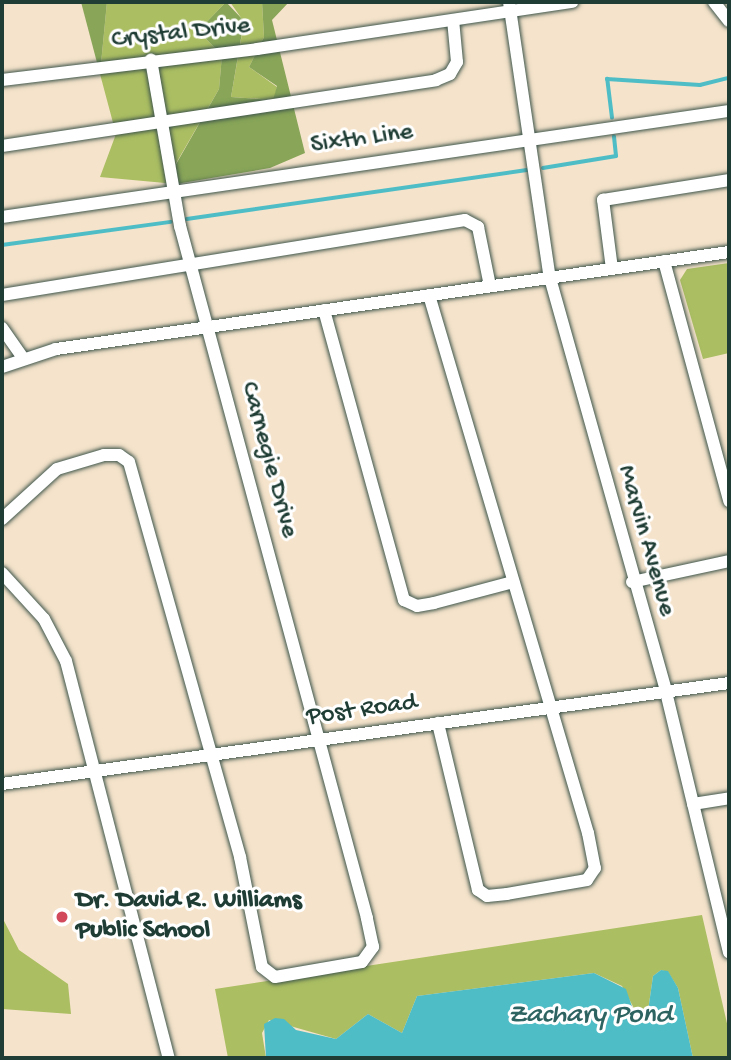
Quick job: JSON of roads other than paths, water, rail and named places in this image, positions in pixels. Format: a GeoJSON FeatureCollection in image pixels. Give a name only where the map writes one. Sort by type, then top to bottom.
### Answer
{"type":"FeatureCollection","features":[{"type":"Feature","properties":{"kind":"street","name":"Crystal Drive"},"geometry":{"type":"LineString","coordinates":[[2,80],[151,59],[257,49],[453,20],[509,6],[573,2]]}},
{"type":"Feature","properties":{"kind":"street"},"geometry":{"type":"LineString","coordinates":[[715,2],[729,21]]}},
{"type":"Feature","properties":{"kind":"street","name":"Marvin Avenue"},"geometry":{"type":"LineString","coordinates":[[509,6],[550,278],[632,582],[666,692],[729,953]]}},
{"type":"Feature","properties":{"kind":"street"},"geometry":{"type":"LineString","coordinates":[[2,146],[444,77],[457,62],[453,20]]}},
{"type":"Feature","properties":{"kind":"street","name":"Carnegie Drive"},"geometry":{"type":"LineString","coordinates":[[151,59],[172,191],[190,266],[321,740],[373,947],[362,962],[275,976],[262,967],[240,857],[211,756]]}},
{"type":"Feature","properties":{"kind":"street","name":"Sixth Line"},"geometry":{"type":"LineString","coordinates":[[2,217],[729,111]]}},
{"type":"Feature","properties":{"kind":"street"},"geometry":{"type":"LineString","coordinates":[[612,269],[603,200],[729,180]]}},
{"type":"Feature","properties":{"kind":"street"},"geometry":{"type":"LineString","coordinates":[[2,295],[464,220],[478,227],[490,286]]}},
{"type":"Feature","properties":{"kind":"street"},"geometry":{"type":"LineString","coordinates":[[2,367],[22,357],[208,327],[729,252]]}},
{"type":"Feature","properties":{"kind":"street"},"geometry":{"type":"LineString","coordinates":[[664,261],[729,501]]}},
{"type":"Feature","properties":{"kind":"street"},"geometry":{"type":"LineString","coordinates":[[429,295],[595,868],[587,880],[487,896],[478,890],[438,723]]}},
{"type":"Feature","properties":{"kind":"street"},"geometry":{"type":"LineString","coordinates":[[324,310],[404,600],[417,606],[513,582]]}},
{"type":"Feature","properties":{"kind":"street"},"geometry":{"type":"LineString","coordinates":[[2,328],[22,357]]}},
{"type":"Feature","properties":{"kind":"street"},"geometry":{"type":"LineString","coordinates":[[2,519],[57,469],[104,455],[118,455],[129,462],[211,756]]}},
{"type":"Feature","properties":{"kind":"street"},"geometry":{"type":"LineString","coordinates":[[632,582],[729,561]]}},
{"type":"Feature","properties":{"kind":"street"},"geometry":{"type":"LineString","coordinates":[[2,573],[36,607],[55,638],[97,772],[169,1058]]}},
{"type":"Feature","properties":{"kind":"street","name":"Post Road"},"geometry":{"type":"LineString","coordinates":[[2,784],[729,683]]}},
{"type":"Feature","properties":{"kind":"street"},"geometry":{"type":"LineString","coordinates":[[693,804],[729,798]]}},
{"type":"Feature","properties":{"kind":"water","name":"Zachary Pond"},"geometry":{"type":"Polygon","coordinates":[[[661,970],[668,971],[678,988],[693,1058],[266,1058],[264,1024],[275,1018],[284,1019],[296,1030],[336,1039],[368,1014],[402,1033],[417,996],[594,973],[626,989],[637,1021],[642,1023],[647,1018],[653,976],[661,970]]]}},
{"type":"Feature","properties":{"kind":"waterway"},"geometry":{"type":"LineString","coordinates":[[612,118],[607,79],[700,85],[729,78]]}},
{"type":"Feature","properties":{"kind":"waterway"},"geometry":{"type":"LineString","coordinates":[[543,168],[616,156],[614,137]]}},
{"type":"Feature","properties":{"kind":"waterway"},"geometry":{"type":"LineString","coordinates":[[187,219],[526,170]]}},
{"type":"Feature","properties":{"kind":"waterway"},"geometry":{"type":"LineString","coordinates":[[2,245],[170,222]]}},
{"type":"Feature","properties":{"kind":"place","name":"Dr. David R. Williams Public School"},"geometry":{"type":"Point","coordinates":[62,917]}}]}
